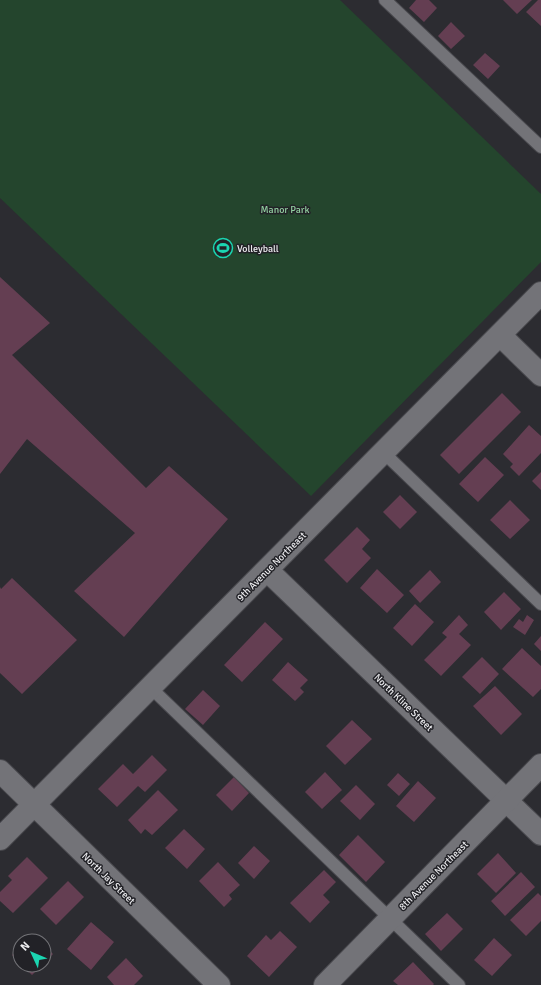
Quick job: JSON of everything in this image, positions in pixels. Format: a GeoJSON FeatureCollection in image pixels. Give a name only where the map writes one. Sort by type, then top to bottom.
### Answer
{"type":"FeatureCollection","features":[{"type":"Feature","properties":{"kind":"street","name":"9th Avenue Northeast"},"geometry":{"type":"LineString","coordinates":[[0,839],[541,293]]}},
{"type":"Feature","properties":{"kind":"street"},"geometry":{"type":"LineString","coordinates":[[500,334],[541,375]]}},
{"type":"Feature","properties":{"kind":"street","name":"North Kline Street"},"geometry":{"type":"LineString","coordinates":[[267,570],[541,834]]}},
{"type":"Feature","properties":{"kind":"street","name":"8th Avenue Northeast"},"geometry":{"type":"LineString","coordinates":[[325,985],[541,765]]}},
{"type":"Feature","properties":{"kind":"street","name":"North Jay Street"},"geometry":{"type":"LineString","coordinates":[[0,771],[219,985]]}},
{"type":"Feature","properties":{"kind":"lane"},"geometry":{"type":"LineString","coordinates":[[386,0],[541,147]]}},
{"type":"Feature","properties":{"kind":"lane"},"geometry":{"type":"LineString","coordinates":[[383,452],[541,604]]}},
{"type":"Feature","properties":{"kind":"lane"},"geometry":{"type":"LineString","coordinates":[[151,688],[458,985]]}},
{"type":"Feature","properties":{"kind":"green space","name":"Manor Park"},"geometry":{"type":"Polygon","coordinates":[[[0,0],[340,0],[541,194],[541,262],[311,496],[0,198],[0,0]]]}},
{"type":"Feature","properties":{"kind":"building"},"geometry":{"type":"Polygon","coordinates":[[[416,0],[429,0],[437,8],[424,22],[409,8],[416,0]]]}},
{"type":"Feature","properties":{"kind":"building"},"geometry":{"type":"Polygon","coordinates":[[[503,0],[532,0],[517,14],[503,0]]]}},
{"type":"Feature","properties":{"kind":"building"},"geometry":{"type":"Polygon","coordinates":[[[538,0],[541,0],[541,26],[526,12],[538,0]]]}},
{"type":"Feature","properties":{"kind":"building"},"geometry":{"type":"Polygon","coordinates":[[[451,22],[465,36],[451,49],[438,36],[451,22]]]}},
{"type":"Feature","properties":{"kind":"building"},"geometry":{"type":"Polygon","coordinates":[[[485,53],[500,66],[488,79],[473,65],[485,53]]]}},
{"type":"Feature","properties":{"kind":"building"},"geometry":{"type":"Polygon","coordinates":[[[0,277],[50,323],[12,355],[146,488],[169,466],[228,519],[124,637],[74,591],[135,533],[27,439],[0,474],[0,277]]]}},
{"type":"Feature","properties":{"kind":"building"},"geometry":{"type":"Polygon","coordinates":[[[502,393],[521,412],[459,474],[440,455],[502,393]]]}},
{"type":"Feature","properties":{"kind":"building"},"geometry":{"type":"Polygon","coordinates":[[[529,425],[541,436],[541,453],[519,476],[510,467],[513,464],[503,454],[529,425]]]}},
{"type":"Feature","properties":{"kind":"building"},"geometry":{"type":"Polygon","coordinates":[[[485,457],[504,475],[478,502],[459,484],[485,457]]]}},
{"type":"Feature","properties":{"kind":"building"},"geometry":{"type":"Polygon","coordinates":[[[541,472],[541,490],[532,481],[541,472]]]}},
{"type":"Feature","properties":{"kind":"building"},"geometry":{"type":"Polygon","coordinates":[[[400,495],[417,512],[400,529],[383,512],[400,495]]]}},
{"type":"Feature","properties":{"kind":"building"},"geometry":{"type":"Polygon","coordinates":[[[510,500],[530,520],[510,539],[490,520],[510,500]]]}},
{"type":"Feature","properties":{"kind":"building"},"geometry":{"type":"Polygon","coordinates":[[[357,527],[370,540],[362,549],[371,558],[347,583],[324,560],[357,527]]]}},
{"type":"Feature","properties":{"kind":"building"},"geometry":{"type":"Polygon","coordinates":[[[377,569],[404,595],[387,613],[360,588],[377,569]]]}},
{"type":"Feature","properties":{"kind":"building"},"geometry":{"type":"Polygon","coordinates":[[[430,570],[441,582],[420,603],[409,591],[430,570]]]}},
{"type":"Feature","properties":{"kind":"building"},"geometry":{"type":"Polygon","coordinates":[[[12,578],[77,640],[22,694],[0,673],[0,587],[1,589],[12,578]]]}},
{"type":"Feature","properties":{"kind":"building"},"geometry":{"type":"Polygon","coordinates":[[[504,592],[521,609],[501,630],[484,612],[504,592]]]}},
{"type":"Feature","properties":{"kind":"building"},"geometry":{"type":"Polygon","coordinates":[[[415,604],[434,622],[412,646],[393,628],[415,604]]]}},
{"type":"Feature","properties":{"kind":"building"},"geometry":{"type":"Polygon","coordinates":[[[459,615],[468,625],[459,634],[471,645],[441,676],[424,660],[447,637],[442,633],[459,615]]]}},
{"type":"Feature","properties":{"kind":"building"},"geometry":{"type":"Polygon","coordinates":[[[527,615],[534,620],[525,635],[513,627],[519,619],[523,622],[527,615]]]}},
{"type":"Feature","properties":{"kind":"building"},"geometry":{"type":"Polygon","coordinates":[[[265,622],[283,639],[242,682],[224,665],[265,622]]]}},
{"type":"Feature","properties":{"kind":"building"},"geometry":{"type":"Polygon","coordinates":[[[541,636],[541,651],[534,644],[541,636]]]}},
{"type":"Feature","properties":{"kind":"building"},"geometry":{"type":"Polygon","coordinates":[[[522,648],[541,666],[541,689],[533,697],[502,669],[522,648]]]}},
{"type":"Feature","properties":{"kind":"building"},"geometry":{"type":"Polygon","coordinates":[[[482,657],[499,674],[480,694],[462,677],[482,657]]]}},
{"type":"Feature","properties":{"kind":"building"},"geometry":{"type":"Polygon","coordinates":[[[288,662],[308,680],[300,688],[304,692],[295,701],[272,680],[288,662]]]}},
{"type":"Feature","properties":{"kind":"building"},"geometry":{"type":"Polygon","coordinates":[[[495,686],[522,714],[501,735],[473,706],[495,686]]]}},
{"type":"Feature","properties":{"kind":"building"},"geometry":{"type":"Polygon","coordinates":[[[203,690],[220,706],[203,725],[185,709],[203,690]]]}},
{"type":"Feature","properties":{"kind":"building"},"geometry":{"type":"Polygon","coordinates":[[[352,720],[372,739],[345,765],[326,746],[352,720]]]}},
{"type":"Feature","properties":{"kind":"building"},"geometry":{"type":"Polygon","coordinates":[[[152,755],[167,770],[145,792],[138,786],[117,807],[98,789],[123,764],[133,774],[152,755]]]}},
{"type":"Feature","properties":{"kind":"building"},"geometry":{"type":"Polygon","coordinates":[[[325,772],[342,790],[322,809],[305,792],[325,772]]]}},
{"type":"Feature","properties":{"kind":"building"},"geometry":{"type":"Polygon","coordinates":[[[398,773],[410,784],[399,796],[387,785],[398,773]]]}},
{"type":"Feature","properties":{"kind":"building"},"geometry":{"type":"Polygon","coordinates":[[[234,777],[249,793],[232,811],[216,795],[234,777]]]}},
{"type":"Feature","properties":{"kind":"building"},"geometry":{"type":"Polygon","coordinates":[[[418,781],[436,798],[414,822],[396,806],[418,781]]]}},
{"type":"Feature","properties":{"kind":"building"},"geometry":{"type":"Polygon","coordinates":[[[356,785],[375,804],[360,820],[340,801],[356,785]]]}},
{"type":"Feature","properties":{"kind":"building"},"geometry":{"type":"Polygon","coordinates":[[[158,790],[178,810],[152,835],[145,829],[141,834],[128,820],[158,790]]]}},
{"type":"Feature","properties":{"kind":"building"},"geometry":{"type":"Polygon","coordinates":[[[184,829],[205,849],[187,869],[165,848],[184,829]]]}},
{"type":"Feature","properties":{"kind":"building"},"geometry":{"type":"Polygon","coordinates":[[[358,835],[385,862],[366,882],[339,855],[358,835]]]}},
{"type":"Feature","properties":{"kind":"building"},"geometry":{"type":"Polygon","coordinates":[[[254,846],[270,861],[254,879],[238,863],[254,846]]]}},
{"type":"Feature","properties":{"kind":"building"},"geometry":{"type":"Polygon","coordinates":[[[498,853],[516,873],[496,893],[477,874],[498,853]]]}},
{"type":"Feature","properties":{"kind":"building"},"geometry":{"type":"Polygon","coordinates":[[[27,857],[48,878],[13,913],[0,901],[0,892],[12,880],[8,876],[27,857]]]}},
{"type":"Feature","properties":{"kind":"building"},"geometry":{"type":"Polygon","coordinates":[[[218,862],[240,885],[229,895],[232,899],[224,907],[199,881],[218,862]]]}},
{"type":"Feature","properties":{"kind":"building"},"geometry":{"type":"Polygon","coordinates":[[[324,870],[336,882],[323,895],[330,902],[310,923],[290,903],[324,870]]]}},
{"type":"Feature","properties":{"kind":"building"},"geometry":{"type":"Polygon","coordinates":[[[521,872],[535,887],[505,916],[491,901],[521,872]]]}},
{"type":"Feature","properties":{"kind":"building"},"geometry":{"type":"Polygon","coordinates":[[[68,881],[84,897],[56,925],[40,909],[68,881]]]}},
{"type":"Feature","properties":{"kind":"building"},"geometry":{"type":"Polygon","coordinates":[[[538,893],[541,896],[541,921],[526,936],[510,920],[538,893]]]}},
{"type":"Feature","properties":{"kind":"building"},"geometry":{"type":"Polygon","coordinates":[[[447,913],[463,929],[441,951],[425,934],[447,913]]]}},
{"type":"Feature","properties":{"kind":"building"},"geometry":{"type":"Polygon","coordinates":[[[91,922],[114,942],[91,970],[67,949],[91,922]]]}},
{"type":"Feature","properties":{"kind":"building"},"geometry":{"type":"Polygon","coordinates":[[[280,931],[297,947],[269,977],[247,956],[266,935],[271,940],[280,931]]]}},
{"type":"Feature","properties":{"kind":"building"},"geometry":{"type":"Polygon","coordinates":[[[494,938],[512,955],[492,976],[474,960],[494,938]]]}},
{"type":"Feature","properties":{"kind":"building"},"geometry":{"type":"Polygon","coordinates":[[[126,958],[143,976],[134,985],[114,985],[107,977],[126,958]]]}},
{"type":"Feature","properties":{"kind":"building"},"geometry":{"type":"Polygon","coordinates":[[[413,962],[434,984],[433,985],[398,985],[393,981],[413,962]]]}},
{"type":"Feature","properties":{"kind":"place","name":"Volleyball"},"geometry":{"type":"Point","coordinates":[223,248]}}]}
